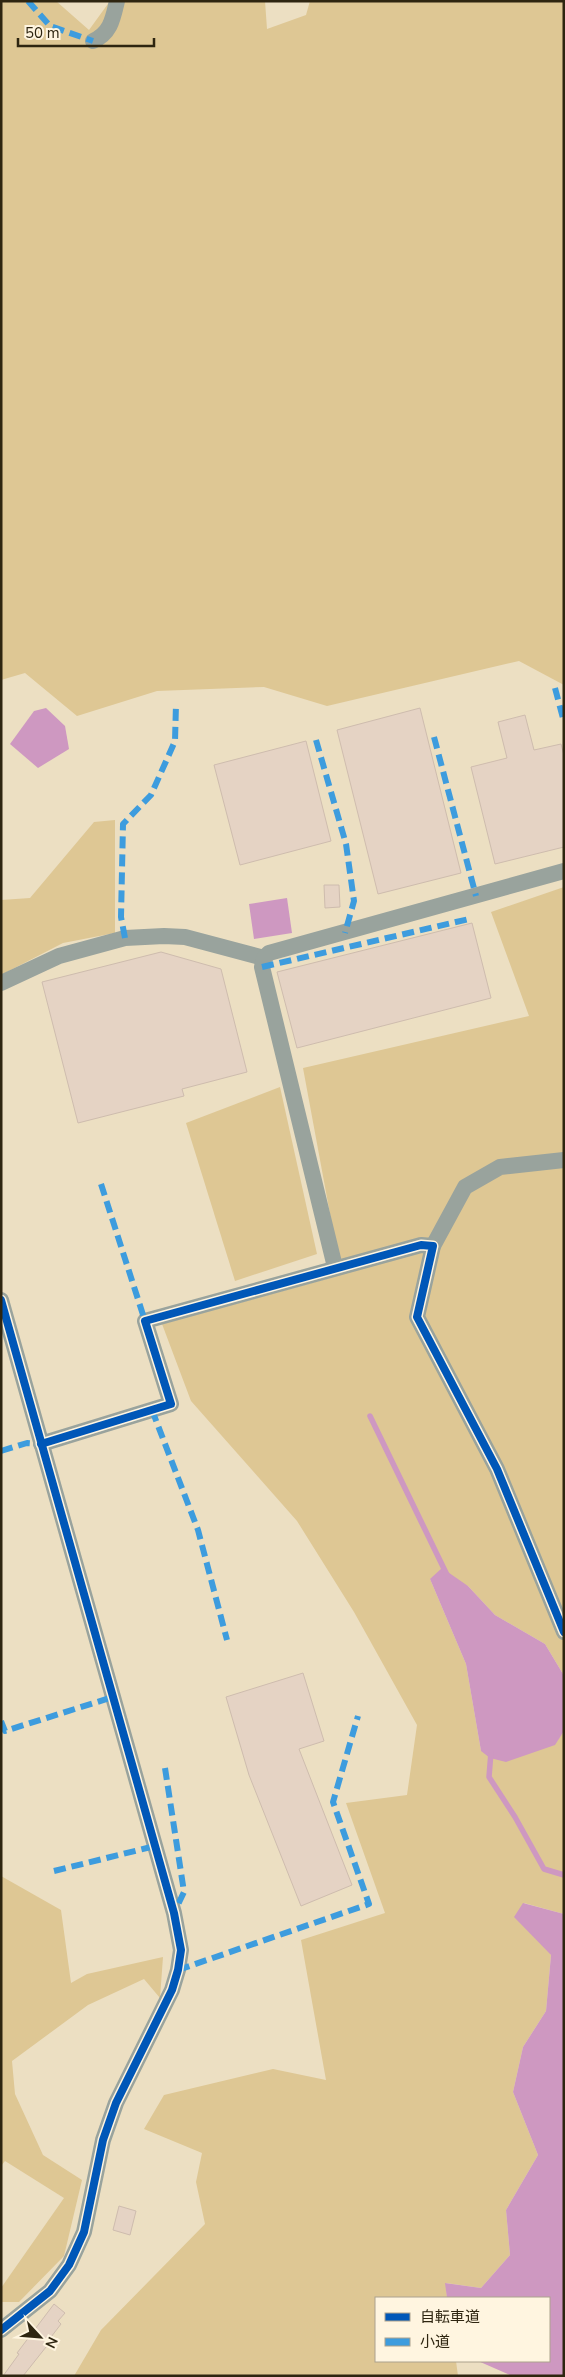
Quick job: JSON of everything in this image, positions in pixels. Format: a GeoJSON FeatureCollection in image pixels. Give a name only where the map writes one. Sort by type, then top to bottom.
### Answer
{"type":"FeatureCollection","features":[{"type":"Feature","properties":{"kind":"street"},"geometry":{"type":"LineString","coordinates":[[94,41],[102,37],[111,26],[117,1]]}},
{"type":"Feature","properties":{"kind":"street"},"geometry":{"type":"LineString","coordinates":[[335,1267],[262,967],[264,958],[269,953],[564,871]]}},
{"type":"Feature","properties":{"kind":"street"},"geometry":{"type":"LineString","coordinates":[[1,984],[60,956],[125,938],[164,936],[185,938],[264,958]]}},
{"type":"Feature","properties":{"kind":"street"},"geometry":{"type":"LineString","coordinates":[[564,1160],[500,1166],[465,1187],[433,1246],[417,1317],[497,1469],[564,1632]]}},
{"type":"Feature","properties":{"kind":"street"},"geometry":{"type":"LineString","coordinates":[[41,1444],[171,1404],[145,1321],[335,1267],[421,1245],[433,1246]]}},
{"type":"Feature","properties":{"kind":"street"},"geometry":{"type":"LineString","coordinates":[[1,1300],[174,1913],[181,1950],[172,1990],[116,2103],[103,2140],[84,2232],[69,2265],[50,2291],[1,2330]]}},
{"type":"Feature","properties":{"kind":"shaded area"},"geometry":{"type":"Polygon","coordinates":[[[1,1],[56,1],[89,30],[110,1],[265,1],[267,29],[306,15],[310,1],[564,1],[564,685],[519,661],[327,706],[264,687],[157,691],[77,716],[25,673],[1,680],[1,1]]]}},
{"type":"Feature","properties":{"kind":"shaded area"},"geometry":{"type":"Polygon","coordinates":[[[46,708],[65,726],[69,749],[38,768],[10,744],[34,711],[46,708]]]}},
{"type":"Feature","properties":{"kind":"shaded area"},"geometry":{"type":"Polygon","coordinates":[[[115,820],[115,933],[63,943],[1,975],[1,900],[30,898],[94,822],[115,820]]]}},
{"type":"Feature","properties":{"kind":"shaded area"},"geometry":{"type":"Polygon","coordinates":[[[564,887],[564,1699],[563,1674],[545,1644],[495,1615],[468,1586],[430,1579],[466,1664],[481,1751],[554,1745],[564,1731],[564,1914],[524,1903],[551,1955],[546,2011],[523,2047],[513,2092],[538,2155],[506,2210],[510,2255],[481,2288],[446,2283],[447,2297],[375,2297],[375,2362],[456,2362],[458,2376],[74,2376],[101,2330],[205,2224],[196,2182],[202,2153],[144,2129],[164,2095],[273,2069],[326,2080],[301,1940],[385,1913],[346,1803],[407,1795],[417,1725],[354,1612],[297,1521],[191,1401],[162,1324],[330,1278],[338,1257],[303,1068],[529,1016],[491,912],[564,887]]]}},
{"type":"Feature","properties":{"kind":"shaded area"},"geometry":{"type":"Polygon","coordinates":[[[287,898],[292,933],[254,939],[249,904],[287,898]]]}},
{"type":"Feature","properties":{"kind":"shaded area"},"geometry":{"type":"Polygon","coordinates":[[[280,1087],[317,1254],[235,1281],[186,1123],[280,1087]]]}},
{"type":"Feature","properties":{"kind":"shaded area"},"geometry":{"type":"Polygon","coordinates":[[[442,1568],[468,1586],[495,1615],[545,1644],[563,1674],[564,1731],[555,1745],[506,1762],[490,1758],[481,1751],[466,1664],[430,1579],[442,1568]]]}},
{"type":"Feature","properties":{"kind":"shaded area"},"geometry":{"type":"Polygon","coordinates":[[[1,1876],[61,1910],[71,1983],[87,1974],[163,1957],[160,1998],[144,1979],[88,2005],[12,2061],[15,2094],[43,2155],[82,2180],[64,2256],[19,2302],[1,2302],[1,2288],[64,2198],[5,2161],[1,2166],[1,1876]]]}},
{"type":"Feature","properties":{"kind":"shaded area"},"geometry":{"type":"Polygon","coordinates":[[[523,1903],[564,1914],[564,2376],[512,2376],[480,2362],[550,2362],[550,2297],[447,2297],[445,2283],[481,2288],[510,2255],[506,2210],[538,2155],[513,2092],[523,2047],[546,2011],[551,1955],[514,1917],[523,1903]]]}},
{"type":"Feature","properties":{"kind":"building"},"geometry":{"type":"Polygon","coordinates":[[[420,708],[461,873],[378,894],[337,730],[420,708]]]}},
{"type":"Feature","properties":{"kind":"building"},"geometry":{"type":"Polygon","coordinates":[[[525,715],[534,750],[561,744],[564,755],[564,847],[495,864],[471,767],[507,758],[498,722],[525,715]]]}},
{"type":"Feature","properties":{"kind":"building"},"geometry":{"type":"Polygon","coordinates":[[[306,741],[331,841],[240,865],[214,765],[306,741]]]}},
{"type":"Feature","properties":{"kind":"building"},"geometry":{"type":"Polygon","coordinates":[[[324,885],[339,885],[340,907],[325,908],[324,885]]]}},
{"type":"Feature","properties":{"kind":"building"},"geometry":{"type":"Polygon","coordinates":[[[472,923],[491,998],[297,1048],[277,972],[472,923]]]}},
{"type":"Feature","properties":{"kind":"building"},"geometry":{"type":"Polygon","coordinates":[[[161,952],[221,969],[247,1072],[182,1089],[184,1096],[78,1123],[42,982],[161,952]]]}},
{"type":"Feature","properties":{"kind":"building"},"geometry":{"type":"Polygon","coordinates":[[[303,1673],[324,1741],[299,1749],[352,1885],[301,1906],[249,1775],[226,1697],[303,1673]]]}},
{"type":"Feature","properties":{"kind":"building"},"geometry":{"type":"Polygon","coordinates":[[[119,2206],[136,2211],[130,2235],[113,2230],[119,2206]]]}},
{"type":"Feature","properties":{"kind":"building"},"geometry":{"type":"Polygon","coordinates":[[[54,2304],[65,2313],[58,2321],[61,2324],[48,2341],[50,2342],[23,2376],[3,2376],[19,2354],[17,2353],[54,2304]]]}},
{"type":"Feature","properties":{"kind":"waterway"},"geometry":{"type":"LineString","coordinates":[[370,1416],[448,1577]]}},
{"type":"Feature","properties":{"kind":"waterway"},"geometry":{"type":"LineString","coordinates":[[491,1752],[489,1777],[515,1817],[544,1869],[564,1875]]}},
{"type":"Feature","properties":{"kind":"marked path"},"geometry":{"type":"LineString","coordinates":[[28,1],[50,26],[93,41]]}},
{"type":"Feature","properties":{"kind":"marked path"},"geometry":{"type":"LineString","coordinates":[[555,688],[564,722]]}},
{"type":"Feature","properties":{"kind":"marked path"},"geometry":{"type":"LineString","coordinates":[[125,938],[121,917],[123,824],[151,795],[175,741],[176,704]]}},
{"type":"Feature","properties":{"kind":"marked path"},"geometry":{"type":"LineString","coordinates":[[434,737],[476,896]]}},
{"type":"Feature","properties":{"kind":"marked path"},"geometry":{"type":"LineString","coordinates":[[316,740],[346,844],[354,901],[345,933]]}},
{"type":"Feature","properties":{"kind":"marked path"},"geometry":{"type":"LineString","coordinates":[[262,967],[469,919]]}},
{"type":"Feature","properties":{"kind":"marked path"},"geometry":{"type":"LineString","coordinates":[[101,1184],[145,1321]]}},
{"type":"Feature","properties":{"kind":"marked path"},"geometry":{"type":"LineString","coordinates":[[152,1410],[198,1530],[227,1640]]}},
{"type":"Feature","properties":{"kind":"marked path"},"geometry":{"type":"LineString","coordinates":[[1,1451],[27,1443],[41,1444]]}},
{"type":"Feature","properties":{"kind":"marked path"},"geometry":{"type":"LineString","coordinates":[[1,1721],[5,1731],[113,1697]]}},
{"type":"Feature","properties":{"kind":"marked path"},"geometry":{"type":"LineString","coordinates":[[178,1970],[369,1904],[333,1802],[358,1716]]}},
{"type":"Feature","properties":{"kind":"marked path"},"geometry":{"type":"LineString","coordinates":[[165,1768],[184,1892],[174,1913]]}},
{"type":"Feature","properties":{"kind":"marked path"},"geometry":{"type":"LineString","coordinates":[[54,1871],[155,1846]]}},
{"type":"Feature","properties":{"kind":"cycle path"},"geometry":{"type":"LineString","coordinates":[[41,1444],[171,1404],[145,1321],[421,1245],[433,1246],[417,1317],[497,1469],[564,1632]]}},
{"type":"Feature","properties":{"kind":"cycle path"},"geometry":{"type":"LineString","coordinates":[[1,1300],[174,1913],[181,1950],[172,1990],[116,2103],[103,2140],[84,2232],[69,2265],[50,2291],[1,2330]]}}]}
